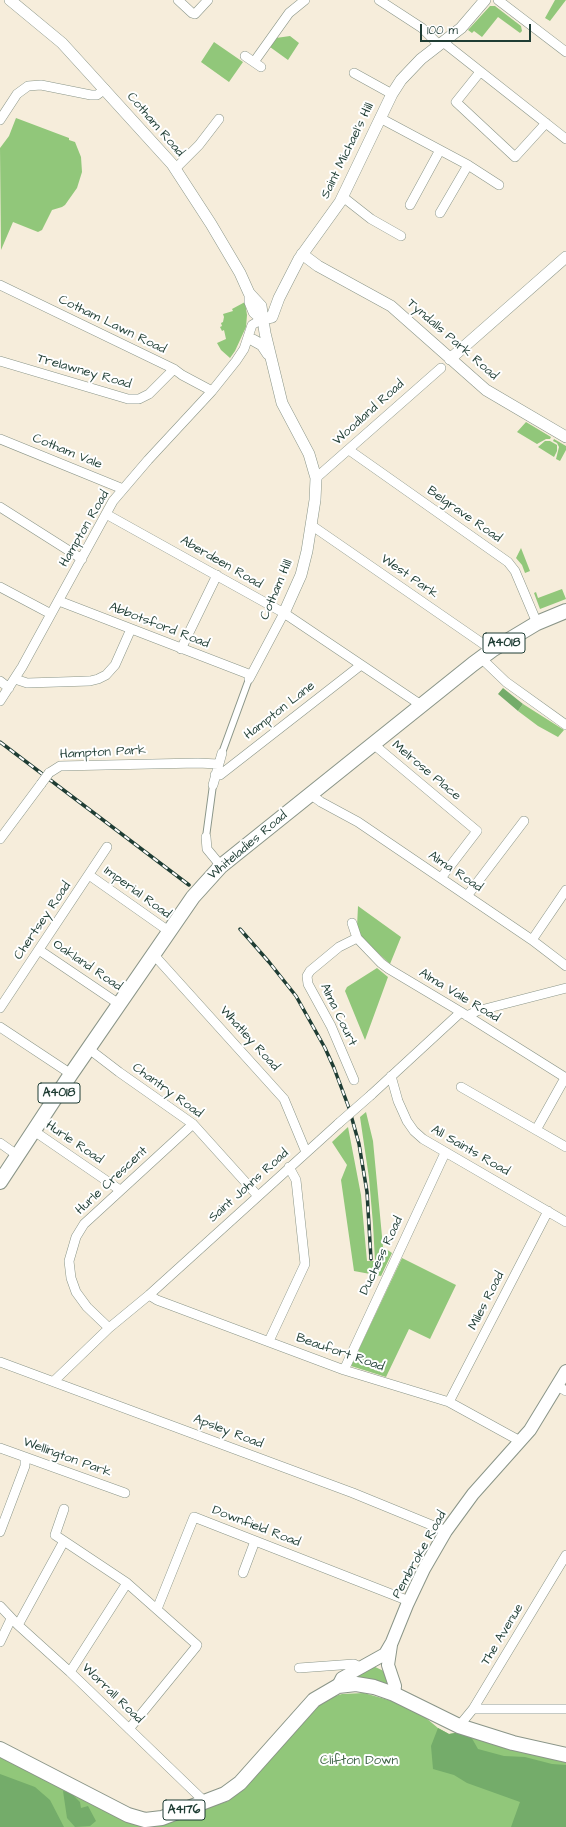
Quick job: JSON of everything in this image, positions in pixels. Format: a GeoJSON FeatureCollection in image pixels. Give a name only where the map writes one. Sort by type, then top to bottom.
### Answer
{"type":"FeatureCollection","features":[{"type":"Feature","properties":{"kind":"main road","name":"Whiteladies Road"},"geometry":{"type":"LineString","coordinates":[[0,1182],[71,1074],[193,897],[221,866],[372,743],[481,658],[537,623],[566,611]]}},
{"type":"Feature","properties":{"kind":"main road","name":"Pembroke Road"},"geometry":{"type":"LineString","coordinates":[[338,1686],[342,1678],[385,1654],[392,1642],[409,1601],[446,1531],[473,1494],[530,1430],[562,1389],[566,1371]]}},
{"type":"Feature","properties":{"kind":"main road"},"geometry":{"type":"LineString","coordinates":[[392,1642],[388,1666],[395,1686],[394,1694]]}},
{"type":"Feature","properties":{"kind":"main road","name":"A4176"},"geometry":{"type":"LineString","coordinates":[[0,1749],[134,1817],[145,1820],[158,1819],[225,1794],[240,1783],[314,1700],[338,1686],[356,1684],[368,1686],[394,1694],[459,1726],[513,1743],[566,1755]]}},
{"type":"Feature","properties":{"kind":"street","name":"Cotham Road"},"geometry":{"type":"LineString","coordinates":[[10,0],[62,43],[105,89],[175,169],[212,224],[250,293],[261,306],[262,319]]}},
{"type":"Feature","properties":{"kind":"street"},"geometry":{"type":"LineString","coordinates":[[178,0],[195,14],[208,0]]}},
{"type":"Feature","properties":{"kind":"street"},"geometry":{"type":"LineString","coordinates":[[245,56],[258,64],[289,13],[305,0]]}},
{"type":"Feature","properties":{"kind":"street"},"geometry":{"type":"LineString","coordinates":[[379,0],[422,28],[566,139]]}},
{"type":"Feature","properties":{"kind":"street","name":"Saint Michael's Hill"},"geometry":{"type":"LineString","coordinates":[[262,319],[272,316],[279,298],[300,256],[331,216],[343,197],[380,118],[401,80],[410,69],[465,24],[485,0]]}},
{"type":"Feature","properties":{"kind":"street"},"geometry":{"type":"LineString","coordinates":[[498,0],[566,52]]}},
{"type":"Feature","properties":{"kind":"street"},"geometry":{"type":"LineString","coordinates":[[480,72],[456,102],[515,157],[546,123]]}},
{"type":"Feature","properties":{"kind":"street"},"geometry":{"type":"LineString","coordinates":[[354,73],[392,94]]}},
{"type":"Feature","properties":{"kind":"street"},"geometry":{"type":"LineString","coordinates":[[0,120],[5,110],[17,94],[28,86],[41,85],[91,95],[97,95],[105,89]]}},
{"type":"Feature","properties":{"kind":"street"},"geometry":{"type":"LineString","coordinates":[[380,118],[468,165],[499,185]]}},
{"type":"Feature","properties":{"kind":"street"},"geometry":{"type":"LineString","coordinates":[[175,169],[218,123]]}},
{"type":"Feature","properties":{"kind":"street"},"geometry":{"type":"LineString","coordinates":[[410,205],[440,150]]}},
{"type":"Feature","properties":{"kind":"street"},"geometry":{"type":"LineString","coordinates":[[440,213],[468,165]]}},
{"type":"Feature","properties":{"kind":"street"},"geometry":{"type":"LineString","coordinates":[[343,197],[371,219],[401,236]]}},
{"type":"Feature","properties":{"kind":"street","name":"Tyndalls Park Road"},"geometry":{"type":"LineString","coordinates":[[300,256],[312,265],[318,266],[393,307],[486,390],[566,437]]}},
{"type":"Feature","properties":{"kind":"street"},"geometry":{"type":"LineString","coordinates":[[450,359],[564,263]]}},
{"type":"Feature","properties":{"kind":"street","name":"Cotham Lawn Road"},"geometry":{"type":"LineString","coordinates":[[0,284],[174,369],[212,391]]}},
{"type":"Feature","properties":{"kind":"street","name":"Hampton Road"},"geometry":{"type":"LineString","coordinates":[[0,700],[15,679],[106,514],[123,489],[212,391],[244,349],[259,333],[262,319]]}},
{"type":"Feature","properties":{"kind":"street","name":"Hampton Road"},"geometry":{"type":"LineString","coordinates":[[244,349],[252,325],[262,319]]}},
{"type":"Feature","properties":{"kind":"street","name":"Cotham Hill"},"geometry":{"type":"LineString","coordinates":[[221,866],[207,849],[206,837],[215,775],[250,677],[284,613],[301,575],[307,551],[316,478],[308,454],[282,404],[262,319]]}},
{"type":"Feature","properties":{"kind":"street"},"geometry":{"type":"LineString","coordinates":[[253,340],[262,344],[271,362]]}},
{"type":"Feature","properties":{"kind":"street","name":"Trelawney Road"},"geometry":{"type":"LineString","coordinates":[[0,361],[128,399],[139,399],[149,394],[174,369]]}},
{"type":"Feature","properties":{"kind":"street","name":"Woodland Road"},"geometry":{"type":"LineString","coordinates":[[316,478],[441,368]]}},
{"type":"Feature","properties":{"kind":"street","name":"Cotham Vale"},"geometry":{"type":"LineString","coordinates":[[0,439],[123,489]]}},
{"type":"Feature","properties":{"kind":"street","name":"Belgrave Road"},"geometry":{"type":"LineString","coordinates":[[349,450],[508,562],[515,571],[537,623]]}},
{"type":"Feature","properties":{"kind":"street"},"geometry":{"type":"LineString","coordinates":[[0,507],[82,559]]}},
{"type":"Feature","properties":{"kind":"street","name":"Aberdeen Road"},"geometry":{"type":"LineString","coordinates":[[106,514],[284,613],[421,705]]}},
{"type":"Feature","properties":{"kind":"street","name":"West Park"},"geometry":{"type":"LineString","coordinates":[[311,525],[492,650]]}},
{"type":"Feature","properties":{"kind":"street"},"geometry":{"type":"LineString","coordinates":[[181,649],[217,575]]}},
{"type":"Feature","properties":{"kind":"street"},"geometry":{"type":"LineString","coordinates":[[0,587],[51,614]]}},
{"type":"Feature","properties":{"kind":"street","name":"Abbotsford Road"},"geometry":{"type":"LineString","coordinates":[[59,601],[250,677]]}},
{"type":"Feature","properties":{"kind":"street"},"geometry":{"type":"LineString","coordinates":[[15,679],[26,683],[90,681],[98,679],[106,675],[115,665],[131,629]]}},
{"type":"Feature","properties":{"kind":"street"},"geometry":{"type":"LineString","coordinates":[[481,658],[506,682],[566,726]]}},
{"type":"Feature","properties":{"kind":"street","name":"Hampton Lane"},"geometry":{"type":"LineString","coordinates":[[215,775],[220,775],[361,665]]}},
{"type":"Feature","properties":{"kind":"street"},"geometry":{"type":"LineString","coordinates":[[0,681],[9,688]]}},
{"type":"Feature","properties":{"kind":"street","name":"Melrose Place"},"geometry":{"type":"LineString","coordinates":[[372,743],[477,831],[441,878]]}},
{"type":"Feature","properties":{"kind":"street","name":"Hampton Park"},"geometry":{"type":"LineString","coordinates":[[0,839],[49,773],[60,766],[198,763],[218,764]]}},
{"type":"Feature","properties":{"kind":"street","name":"Alma Road"},"geometry":{"type":"LineString","coordinates":[[313,791],[327,804],[358,822],[441,878],[532,940],[566,966]]}},
{"type":"Feature","properties":{"kind":"street"},"geometry":{"type":"LineString","coordinates":[[466,896],[524,822]]}},
{"type":"Feature","properties":{"kind":"street","name":"Chertsey Road"},"geometry":{"type":"LineString","coordinates":[[0,1008],[107,847]]}},
{"type":"Feature","properties":{"kind":"street","name":"Imperial Road"},"geometry":{"type":"LineString","coordinates":[[89,874],[170,932]]}},
{"type":"Feature","properties":{"kind":"street"},"geometry":{"type":"LineString","coordinates":[[532,940],[566,890]]}},
{"type":"Feature","properties":{"kind":"street","name":"Alma Vale Road"},"geometry":{"type":"LineString","coordinates":[[352,923],[357,938],[381,963],[389,969],[464,1014],[565,1078]]}},
{"type":"Feature","properties":{"kind":"street","name":"Alma Court"},"geometry":{"type":"LineString","coordinates":[[354,1080],[331,1026],[308,984],[307,976],[310,971],[339,947],[357,938]]}},
{"type":"Feature","properties":{"kind":"street","name":"Oakland Road"},"geometry":{"type":"LineString","coordinates":[[39,950],[119,1004]]}},
{"type":"Feature","properties":{"kind":"street","name":"Whatley Road"},"geometry":{"type":"LineString","coordinates":[[154,955],[284,1099],[306,1152]]}},
{"type":"Feature","properties":{"kind":"street","name":"Saint Johns Road"},"geometry":{"type":"LineString","coordinates":[[54,1381],[109,1328],[149,1295],[257,1195],[371,1095],[390,1076],[464,1014],[566,988]]}},
{"type":"Feature","properties":{"kind":"street"},"geometry":{"type":"LineString","coordinates":[[0,1027],[71,1074]]}},
{"type":"Feature","properties":{"kind":"street","name":"Chantry Road"},"geometry":{"type":"LineString","coordinates":[[89,1049],[193,1124],[257,1195]]}},
{"type":"Feature","properties":{"kind":"street","name":"All Saints Road"},"geometry":{"type":"LineString","coordinates":[[390,1076],[398,1101],[407,1121],[414,1131],[445,1153],[566,1222]]}},
{"type":"Feature","properties":{"kind":"street"},"geometry":{"type":"LineString","coordinates":[[536,1130],[565,1078]]}},
{"type":"Feature","properties":{"kind":"street"},"geometry":{"type":"LineString","coordinates":[[461,1088],[566,1148]]}},
{"type":"Feature","properties":{"kind":"street","name":"Hurle Crescent"},"geometry":{"type":"LineString","coordinates":[[109,1328],[86,1307],[76,1292],[71,1278],[69,1261],[76,1237],[84,1224],[193,1124]]}},
{"type":"Feature","properties":{"kind":"street","name":"Hurle Road"},"geometry":{"type":"LineString","coordinates":[[34,1131],[120,1190]]}},
{"type":"Feature","properties":{"kind":"street"},"geometry":{"type":"LineString","coordinates":[[0,1143],[17,1156]]}},
{"type":"Feature","properties":{"kind":"street","name":"Duchess Road"},"geometry":{"type":"LineString","coordinates":[[344,1370],[445,1153]]}},
{"type":"Feature","properties":{"kind":"street"},"geometry":{"type":"LineString","coordinates":[[269,1341],[305,1264],[296,1180],[290,1167]]}},
{"type":"Feature","properties":{"kind":"street","name":"Miles Road"},"geometry":{"type":"LineString","coordinates":[[449,1402],[548,1211]]}},
{"type":"Feature","properties":{"kind":"street","name":"Beaufort Road"},"geometry":{"type":"LineString","coordinates":[[149,1295],[157,1300],[344,1370],[449,1402],[520,1441]]}},
{"type":"Feature","properties":{"kind":"street","name":"Apsley Road"},"geometry":{"type":"LineString","coordinates":[[0,1362],[353,1493],[446,1531]]}},
{"type":"Feature","properties":{"kind":"street","name":"Wellington Park"},"geometry":{"type":"LineString","coordinates":[[0,1448],[125,1493]]}},
{"type":"Feature","properties":{"kind":"street"},"geometry":{"type":"LineString","coordinates":[[0,1532],[3,1512],[25,1466],[25,1457]]}},
{"type":"Feature","properties":{"kind":"street"},"geometry":{"type":"LineString","coordinates":[[64,1509],[55,1535],[127,1584],[157,1608],[197,1644],[129,1729]]}},
{"type":"Feature","properties":{"kind":"street","name":"Downfield Road"},"geometry":{"type":"LineString","coordinates":[[157,1608],[194,1517],[409,1601]]}},
{"type":"Feature","properties":{"kind":"street"},"geometry":{"type":"LineString","coordinates":[[0,1642],[15,1622],[64,1541]]}},
{"type":"Feature","properties":{"kind":"street"},"geometry":{"type":"LineString","coordinates":[[243,1573],[255,1541]]}},
{"type":"Feature","properties":{"kind":"street","name":"The Avenue"},"geometry":{"type":"LineString","coordinates":[[459,1726],[473,1709],[566,1555]]}},
{"type":"Feature","properties":{"kind":"street"},"geometry":{"type":"LineString","coordinates":[[70,1672],[127,1584]]}},
{"type":"Feature","properties":{"kind":"street","name":"Worrall Road"},"geometry":{"type":"LineString","coordinates":[[0,1606],[205,1802]]}},
{"type":"Feature","properties":{"kind":"street"},"geometry":{"type":"LineString","coordinates":[[299,1668],[354,1664],[360,1667]]}},
{"type":"Feature","properties":{"kind":"street"},"geometry":{"type":"LineString","coordinates":[[473,1709],[566,1708]]}},
{"type":"Feature","properties":{"kind":"green space"},"geometry":{"type":"Polygon","coordinates":[[[555,0],[566,0],[550,21],[545,18],[555,0]]]}},
{"type":"Feature","properties":{"kind":"green space"},"geometry":{"type":"Polygon","coordinates":[[[490,6],[495,6],[521,26],[522,31],[520,33],[498,17],[482,37],[474,31],[472,33],[468,30],[490,6]]]}},
{"type":"Feature","properties":{"kind":"green space"},"geometry":{"type":"Polygon","coordinates":[[[290,36],[299,43],[288,60],[270,47],[276,38],[290,36]]]}},
{"type":"Feature","properties":{"kind":"green space"},"geometry":{"type":"Polygon","coordinates":[[[214,42],[243,62],[229,82],[201,62],[214,42]]]}},
{"type":"Feature","properties":{"kind":"green space"},"geometry":{"type":"Polygon","coordinates":[[[16,118],[69,138],[69,140],[75,142],[81,157],[82,172],[77,188],[65,205],[52,210],[42,230],[38,232],[13,222],[1,250],[0,148],[9,136],[16,118]]]}},
{"type":"Feature","properties":{"kind":"green space"},"geometry":{"type":"Polygon","coordinates":[[[245,302],[247,315],[246,327],[235,351],[230,358],[221,350],[217,343],[226,339],[224,330],[222,331],[220,327],[222,326],[221,323],[223,322],[223,314],[233,311],[232,309],[245,302]]]}},
{"type":"Feature","properties":{"kind":"green space"},"geometry":{"type":"Polygon","coordinates":[[[526,422],[551,437],[550,439],[546,439],[537,444],[517,432],[526,422]]]}},
{"type":"Feature","properties":{"kind":"green space"},"geometry":{"type":"Polygon","coordinates":[[[554,439],[566,446],[566,450],[560,461],[556,459],[559,447],[557,443],[553,441],[554,439]]]}},
{"type":"Feature","properties":{"kind":"green space"},"geometry":{"type":"Polygon","coordinates":[[[545,441],[550,441],[557,445],[557,451],[554,457],[538,447],[545,441]]]}},
{"type":"Feature","properties":{"kind":"green space"},"geometry":{"type":"Polygon","coordinates":[[[521,548],[530,571],[525,573],[522,565],[516,558],[521,548]]]}},
{"type":"Feature","properties":{"kind":"green space"},"geometry":{"type":"Polygon","coordinates":[[[562,589],[566,599],[540,609],[534,593],[536,592],[538,598],[562,589]]]}},
{"type":"Feature","properties":{"kind":"green space"},"geometry":{"type":"Polygon","coordinates":[[[503,688],[523,704],[518,711],[498,694],[503,688]]]}},
{"type":"Feature","properties":{"kind":"green space"},"geometry":{"type":"Polygon","coordinates":[[[523,704],[564,730],[558,737],[538,726],[518,711],[523,704]]]}},
{"type":"Feature","properties":{"kind":"green space"},"geometry":{"type":"Polygon","coordinates":[[[358,906],[401,937],[390,964],[363,939],[357,927],[358,906]]]}},
{"type":"Feature","properties":{"kind":"green space"},"geometry":{"type":"Polygon","coordinates":[[[377,968],[388,977],[365,1040],[345,991],[347,987],[377,968]]]}},
{"type":"Feature","properties":{"kind":"green space"},"geometry":{"type":"Polygon","coordinates":[[[366,1112],[373,1141],[383,1247],[392,1253],[381,1276],[354,1271],[341,1180],[347,1165],[332,1142],[348,1127],[361,1195],[367,1261],[375,1261],[369,1178],[360,1117],[366,1112]]]}},
{"type":"Feature","properties":{"kind":"green space"},"geometry":{"type":"Polygon","coordinates":[[[402,1258],[456,1285],[430,1339],[409,1329],[386,1377],[351,1366],[402,1258]]]}},
{"type":"Feature","properties":{"kind":"green space"},"geometry":{"type":"Polygon","coordinates":[[[373,1666],[386,1672],[390,1686],[353,1676],[373,1666]]]}},
{"type":"Feature","properties":{"kind":"green space","name":"Clifton Down"},"geometry":{"type":"Polygon","coordinates":[[[364,1693],[399,1703],[420,1713],[438,1728],[449,1734],[461,1732],[566,1760],[566,1827],[0,1827],[0,1754],[66,1787],[169,1821],[228,1801],[242,1790],[315,1706],[332,1697],[342,1694],[364,1693]]]}},
{"type":"Feature","properties":{"kind":"green space"},"geometry":{"type":"Polygon","coordinates":[[[438,1728],[449,1734],[461,1732],[470,1735],[478,1749],[504,1756],[525,1757],[552,1764],[566,1765],[566,1827],[511,1827],[520,1802],[467,1783],[454,1775],[433,1769],[431,1746],[438,1728]]]}},
{"type":"Feature","properties":{"kind":"green space"},"geometry":{"type":"Polygon","coordinates":[[[0,1774],[35,1787],[50,1800],[64,1827],[0,1827],[0,1774]]]}},
{"type":"Feature","properties":{"kind":"green space"},"geometry":{"type":"Polygon","coordinates":[[[63,1791],[70,1792],[80,1802],[81,1808],[88,1806],[96,1821],[90,1826],[75,1827],[67,1818],[63,1791]]]}},
{"type":"Feature","properties":{"kind":"railway"},"geometry":{"type":"LineString","coordinates":[[0,742],[189,885]]}},
{"type":"Feature","properties":{"kind":"railway"},"geometry":{"type":"LineString","coordinates":[[240,929],[296,996],[325,1048],[334,1068],[349,1108],[359,1144],[367,1192],[371,1259]]}}]}
